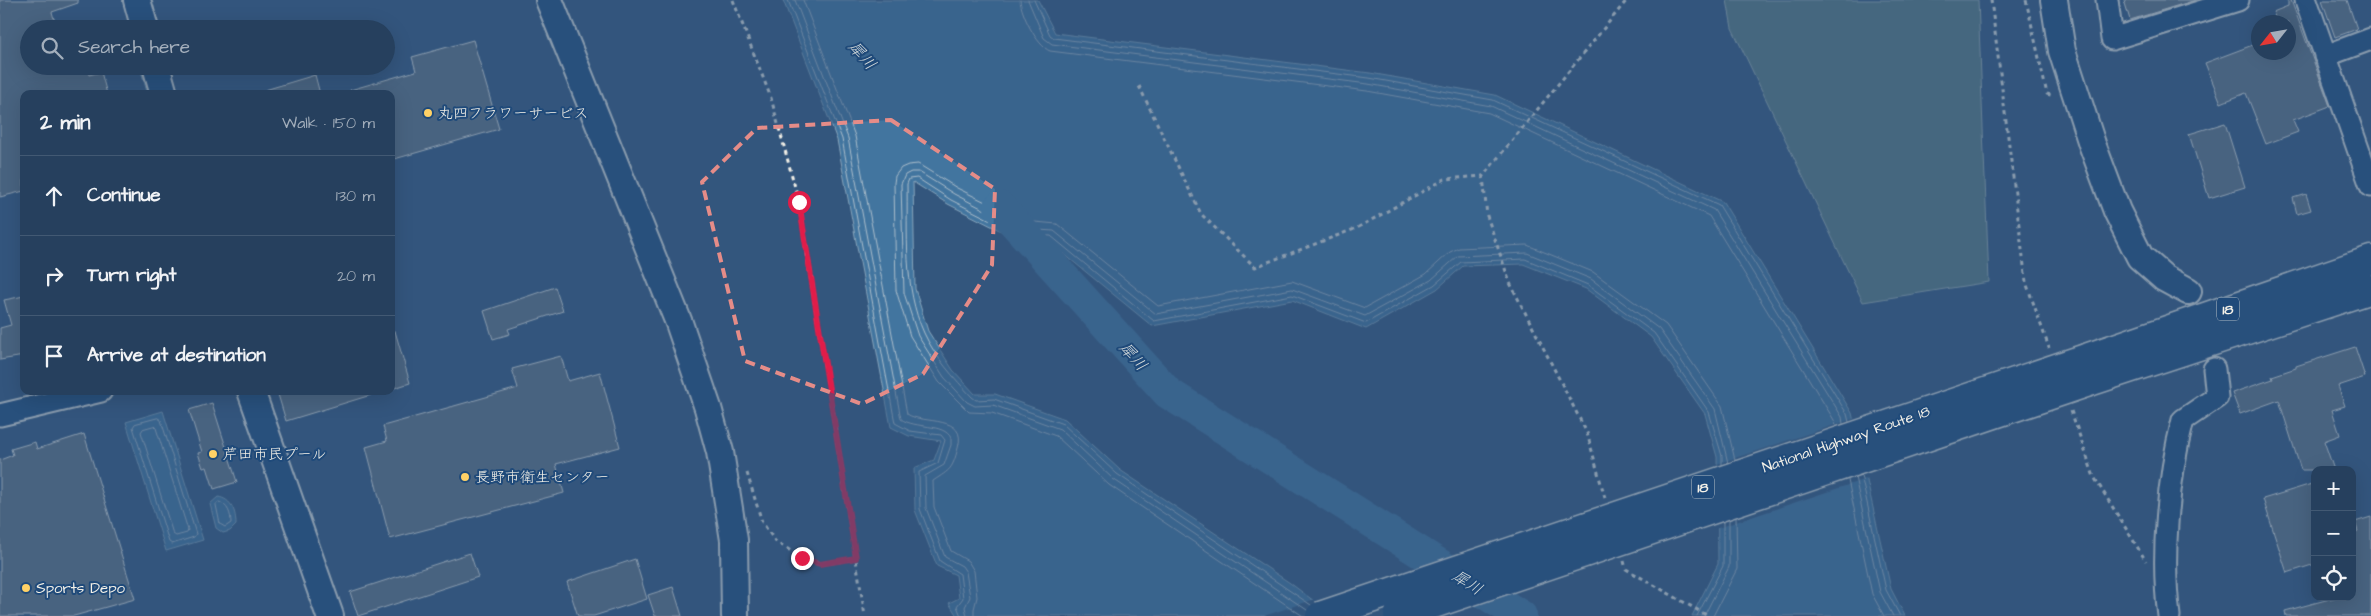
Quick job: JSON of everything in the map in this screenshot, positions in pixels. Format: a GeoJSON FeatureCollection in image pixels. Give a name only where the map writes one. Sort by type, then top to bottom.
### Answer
{"type":"FeatureCollection","features":[{"type":"Feature","properties":{"kind":"highway","name":"National Highway Route 18"},"geometry":{"type":"LineString","coordinates":[[1398,616],[2087,370],[2371,260]]}},
{"type":"Feature","properties":{"kind":"highway","name":"National Highway Route 18"},"geometry":{"type":"LineString","coordinates":[[1320,616],[2087,370],[2371,289]]}},
{"type":"Feature","properties":{"kind":"street"},"geometry":{"type":"LineString","coordinates":[[137,0],[143,20]]}},
{"type":"Feature","properties":{"kind":"street"},"geometry":{"type":"LineString","coordinates":[[549,0],[679,323],[708,408],[720,452],[734,540],[735,616]]}},
{"type":"Feature","properties":{"kind":"street"},"geometry":{"type":"LineString","coordinates":[[2054,0],[2062,52],[2092,144],[2117,211],[2140,257],[2164,278],[2188,291]]}},
{"type":"Feature","properties":{"kind":"street"},"geometry":{"type":"LineString","coordinates":[[2107,0],[2112,39],[2238,0]]}},
{"type":"Feature","properties":{"kind":"street"},"geometry":{"type":"LineString","coordinates":[[2306,0],[2371,186]]}},
{"type":"Feature","properties":{"kind":"street"},"geometry":{"type":"LineString","coordinates":[[2325,56],[2371,39]]}},
{"type":"Feature","properties":{"kind":"street"},"geometry":{"type":"LineString","coordinates":[[159,75],[163,90]]}},
{"type":"Feature","properties":{"kind":"street"},"geometry":{"type":"LineString","coordinates":[[2169,616],[2166,593],[2169,508],[2177,442],[2183,420],[2217,397],[2214,369]]}},
{"type":"Feature","properties":{"kind":"street"},"geometry":{"type":"LineString","coordinates":[[0,414],[83,395]]}},
{"type":"Feature","properties":{"kind":"street"},"geometry":{"type":"LineString","coordinates":[[252,395],[330,616]]}},
{"type":"Feature","properties":{"kind":"path"},"geometry":{"type":"LineString","coordinates":[[733,0],[772,98],[799,202],[865,616]]}},
{"type":"Feature","properties":{"kind":"path"},"geometry":{"type":"LineString","coordinates":[[1608,505],[1587,433],[1510,283],[1486,216],[1483,176],[1627,0]]}},
{"type":"Feature","properties":{"kind":"path"},"geometry":{"type":"LineString","coordinates":[[1991,0],[2026,282],[2052,356]]}},
{"type":"Feature","properties":{"kind":"path"},"geometry":{"type":"LineString","coordinates":[[1139,86],[1201,214],[1256,267],[1357,228],[1445,178],[1483,176]]}},
{"type":"Feature","properties":{"kind":"path"},"geometry":{"type":"LineString","coordinates":[[2068,403],[2094,478],[2166,593]]}},
{"type":"Feature","properties":{"kind":"path"},"geometry":{"type":"LineString","coordinates":[[746,469],[762,522],[775,541],[802,558],[820,564],[856,558]]}},
{"type":"Feature","properties":{"kind":"path"},"geometry":{"type":"LineString","coordinates":[[1623,560],[1626,569],[1708,616]]}},
{"type":"Feature","properties":{"kind":"highlighted area"},"geometry":{"type":"Polygon","coordinates":[[[891,120],[995,189],[992,265],[923,374],[862,404],[745,361],[702,182],[757,128],[891,120]]]}},
{"type":"Feature","properties":{"kind":"green space"},"geometry":{"type":"Polygon","coordinates":[[[1727,0],[1978,0],[1989,282],[1863,302],[1732,28],[1727,0]]]}},
{"type":"Feature","properties":{"kind":"water"},"geometry":{"type":"Polygon","coordinates":[[[783,0],[1038,0],[1055,33],[1370,73],[1495,95],[1723,202],[1852,413],[1891,589],[1905,616],[1692,616],[1718,564],[1717,457],[1705,414],[1651,337],[1586,289],[1523,264],[1463,266],[1437,289],[1366,329],[1292,300],[1152,326],[1048,241],[1019,240],[948,204],[913,182],[915,289],[928,331],[953,370],[975,394],[995,394],[1065,419],[1120,470],[1290,583],[1334,616],[957,616],[949,603],[959,598],[956,575],[937,566],[915,510],[914,468],[934,460],[941,441],[909,436],[891,427],[837,140],[783,0]]]}},
{"type":"Feature","properties":{"kind":"water"},"geometry":{"type":"Polygon","coordinates":[[[163,411],[203,540],[166,551],[126,422],[163,411]]]}},
{"type":"Feature","properties":{"kind":"water"},"geometry":{"type":"Polygon","coordinates":[[[218,497],[230,503],[235,515],[236,525],[230,531],[223,533],[216,528],[210,504],[218,497]]]}},
{"type":"Feature","properties":{"kind":"pier"},"geometry":{"type":"Polygon","coordinates":[[[1856,418],[1869,478],[1715,529],[1714,465],[1856,418]]]}},
{"type":"Feature","properties":{"kind":"pier"},"geometry":{"type":"Polygon","coordinates":[[[1315,599],[1337,616],[1264,616],[1315,599]]]}},
{"type":"Feature","properties":{"kind":"building"},"geometry":{"type":"Polygon","coordinates":[[[0,0],[78,0],[78,3],[52,12],[54,20],[20,20],[20,75],[102,75],[106,90],[20,90],[20,192],[0,197],[0,0]]]}},
{"type":"Feature","properties":{"kind":"building"},"geometry":{"type":"Polygon","coordinates":[[[2124,0],[2196,0],[2130,20],[2124,0]]]}},
{"type":"Feature","properties":{"kind":"building"},"geometry":{"type":"Polygon","coordinates":[[[2288,0],[2291,0],[2330,106],[2293,120],[2298,132],[2266,144],[2246,93],[2221,103],[2205,63],[2251,46],[2251,60],[2296,60],[2296,15],[2274,15],[2273,12],[2288,6],[2288,0]]]}},
{"type":"Feature","properties":{"kind":"building"},"geometry":{"type":"Polygon","coordinates":[[[2322,0],[2347,0],[2357,29],[2335,37],[2322,0]]]}},
{"type":"Feature","properties":{"kind":"building"},"geometry":{"type":"Polygon","coordinates":[[[473,40],[499,129],[395,159],[395,90],[350,90],[416,71],[412,57],[473,40]]]}},
{"type":"Feature","properties":{"kind":"building"},"geometry":{"type":"Polygon","coordinates":[[[315,75],[319,90],[265,90],[315,75]]]}},
{"type":"Feature","properties":{"kind":"building"},"geometry":{"type":"Polygon","coordinates":[[[2225,123],[2245,187],[2209,198],[2189,134],[2225,123]]]}},
{"type":"Feature","properties":{"kind":"building"},"geometry":{"type":"Polygon","coordinates":[[[2306,194],[2311,210],[2297,214],[2293,198],[2306,194]]]}},
{"type":"Feature","properties":{"kind":"building"},"geometry":{"type":"Polygon","coordinates":[[[555,287],[563,311],[508,329],[510,334],[493,339],[484,311],[555,287]]]}},
{"type":"Feature","properties":{"kind":"building"},"geometry":{"type":"Polygon","coordinates":[[[20,297],[20,357],[0,360],[0,328],[11,325],[4,300],[20,297]]]}},
{"type":"Feature","properties":{"kind":"building"},"geometry":{"type":"Polygon","coordinates":[[[395,331],[410,383],[395,388],[395,331]]]}},
{"type":"Feature","properties":{"kind":"building"},"geometry":{"type":"Polygon","coordinates":[[[2355,347],[2365,377],[2338,386],[2345,406],[2332,410],[2340,435],[2324,441],[2333,466],[2311,466],[2311,470],[2301,470],[2279,400],[2240,414],[2232,393],[2273,379],[2272,376],[2296,368],[2296,366],[2355,347]]]}},
{"type":"Feature","properties":{"kind":"building"},"geometry":{"type":"Polygon","coordinates":[[[561,356],[568,381],[600,372],[620,447],[556,464],[564,493],[390,539],[366,447],[387,441],[383,426],[518,388],[512,369],[561,356]]]}},
{"type":"Feature","properties":{"kind":"building"},"geometry":{"type":"Polygon","coordinates":[[[278,395],[371,395],[286,421],[278,395]]]}},
{"type":"Feature","properties":{"kind":"building"},"geometry":{"type":"Polygon","coordinates":[[[212,403],[237,482],[214,489],[207,467],[203,468],[198,453],[202,452],[189,410],[212,403]]]}},
{"type":"Feature","properties":{"kind":"building"},"geometry":{"type":"Polygon","coordinates":[[[84,434],[135,599],[74,616],[0,616],[0,460],[13,455],[11,449],[35,442],[37,449],[84,434]]]}},
{"type":"Feature","properties":{"kind":"building"},"geometry":{"type":"Polygon","coordinates":[[[2311,484],[2311,565],[2287,573],[2263,499],[2311,484]]]}},
{"type":"Feature","properties":{"kind":"building"},"geometry":{"type":"Polygon","coordinates":[[[2371,517],[2371,616],[2286,616],[2285,611],[2322,601],[2356,601],[2356,532],[2358,531],[2356,522],[2371,517]]]}},
{"type":"Feature","properties":{"kind":"building"},"geometry":{"type":"Polygon","coordinates":[[[470,553],[478,577],[358,616],[350,592],[470,553]]]}},
{"type":"Feature","properties":{"kind":"building"},"geometry":{"type":"Polygon","coordinates":[[[635,559],[647,599],[594,616],[578,616],[567,582],[635,559]]]}},
{"type":"Feature","properties":{"kind":"building"},"geometry":{"type":"Polygon","coordinates":[[[673,587],[682,616],[655,616],[648,595],[673,587]]]}},
{"type":"Feature","properties":{"kind":"waterway"},"geometry":{"type":"LineString","coordinates":[[145,75],[149,90]]}},
{"type":"Feature","properties":{"kind":"waterway","name":"犀川"},"geometry":{"type":"LineString","coordinates":[[1000,207],[1168,393],[1521,616]]}},
{"type":"Feature","properties":{"kind":"place","name":"丸四フラワーサービス"},"geometry":{"type":"Point","coordinates":[428,113]}},
{"type":"Feature","properties":{"kind":"place","name":"芹田市民プール"},"geometry":{"type":"Point","coordinates":[213,454]}},
{"type":"Feature","properties":{"kind":"place","name":"長野市衛生センター"},"geometry":{"type":"Point","coordinates":[465,477]}},
{"type":"Feature","properties":{"kind":"place","name":"Sports Depo"},"geometry":{"type":"Point","coordinates":[26,588]}},
{"type":"Feature","properties":{"kind":"route"},"geometry":{"type":"LineString","coordinates":[[799,202],[856,558],[820,564],[802,558]]}}]}
